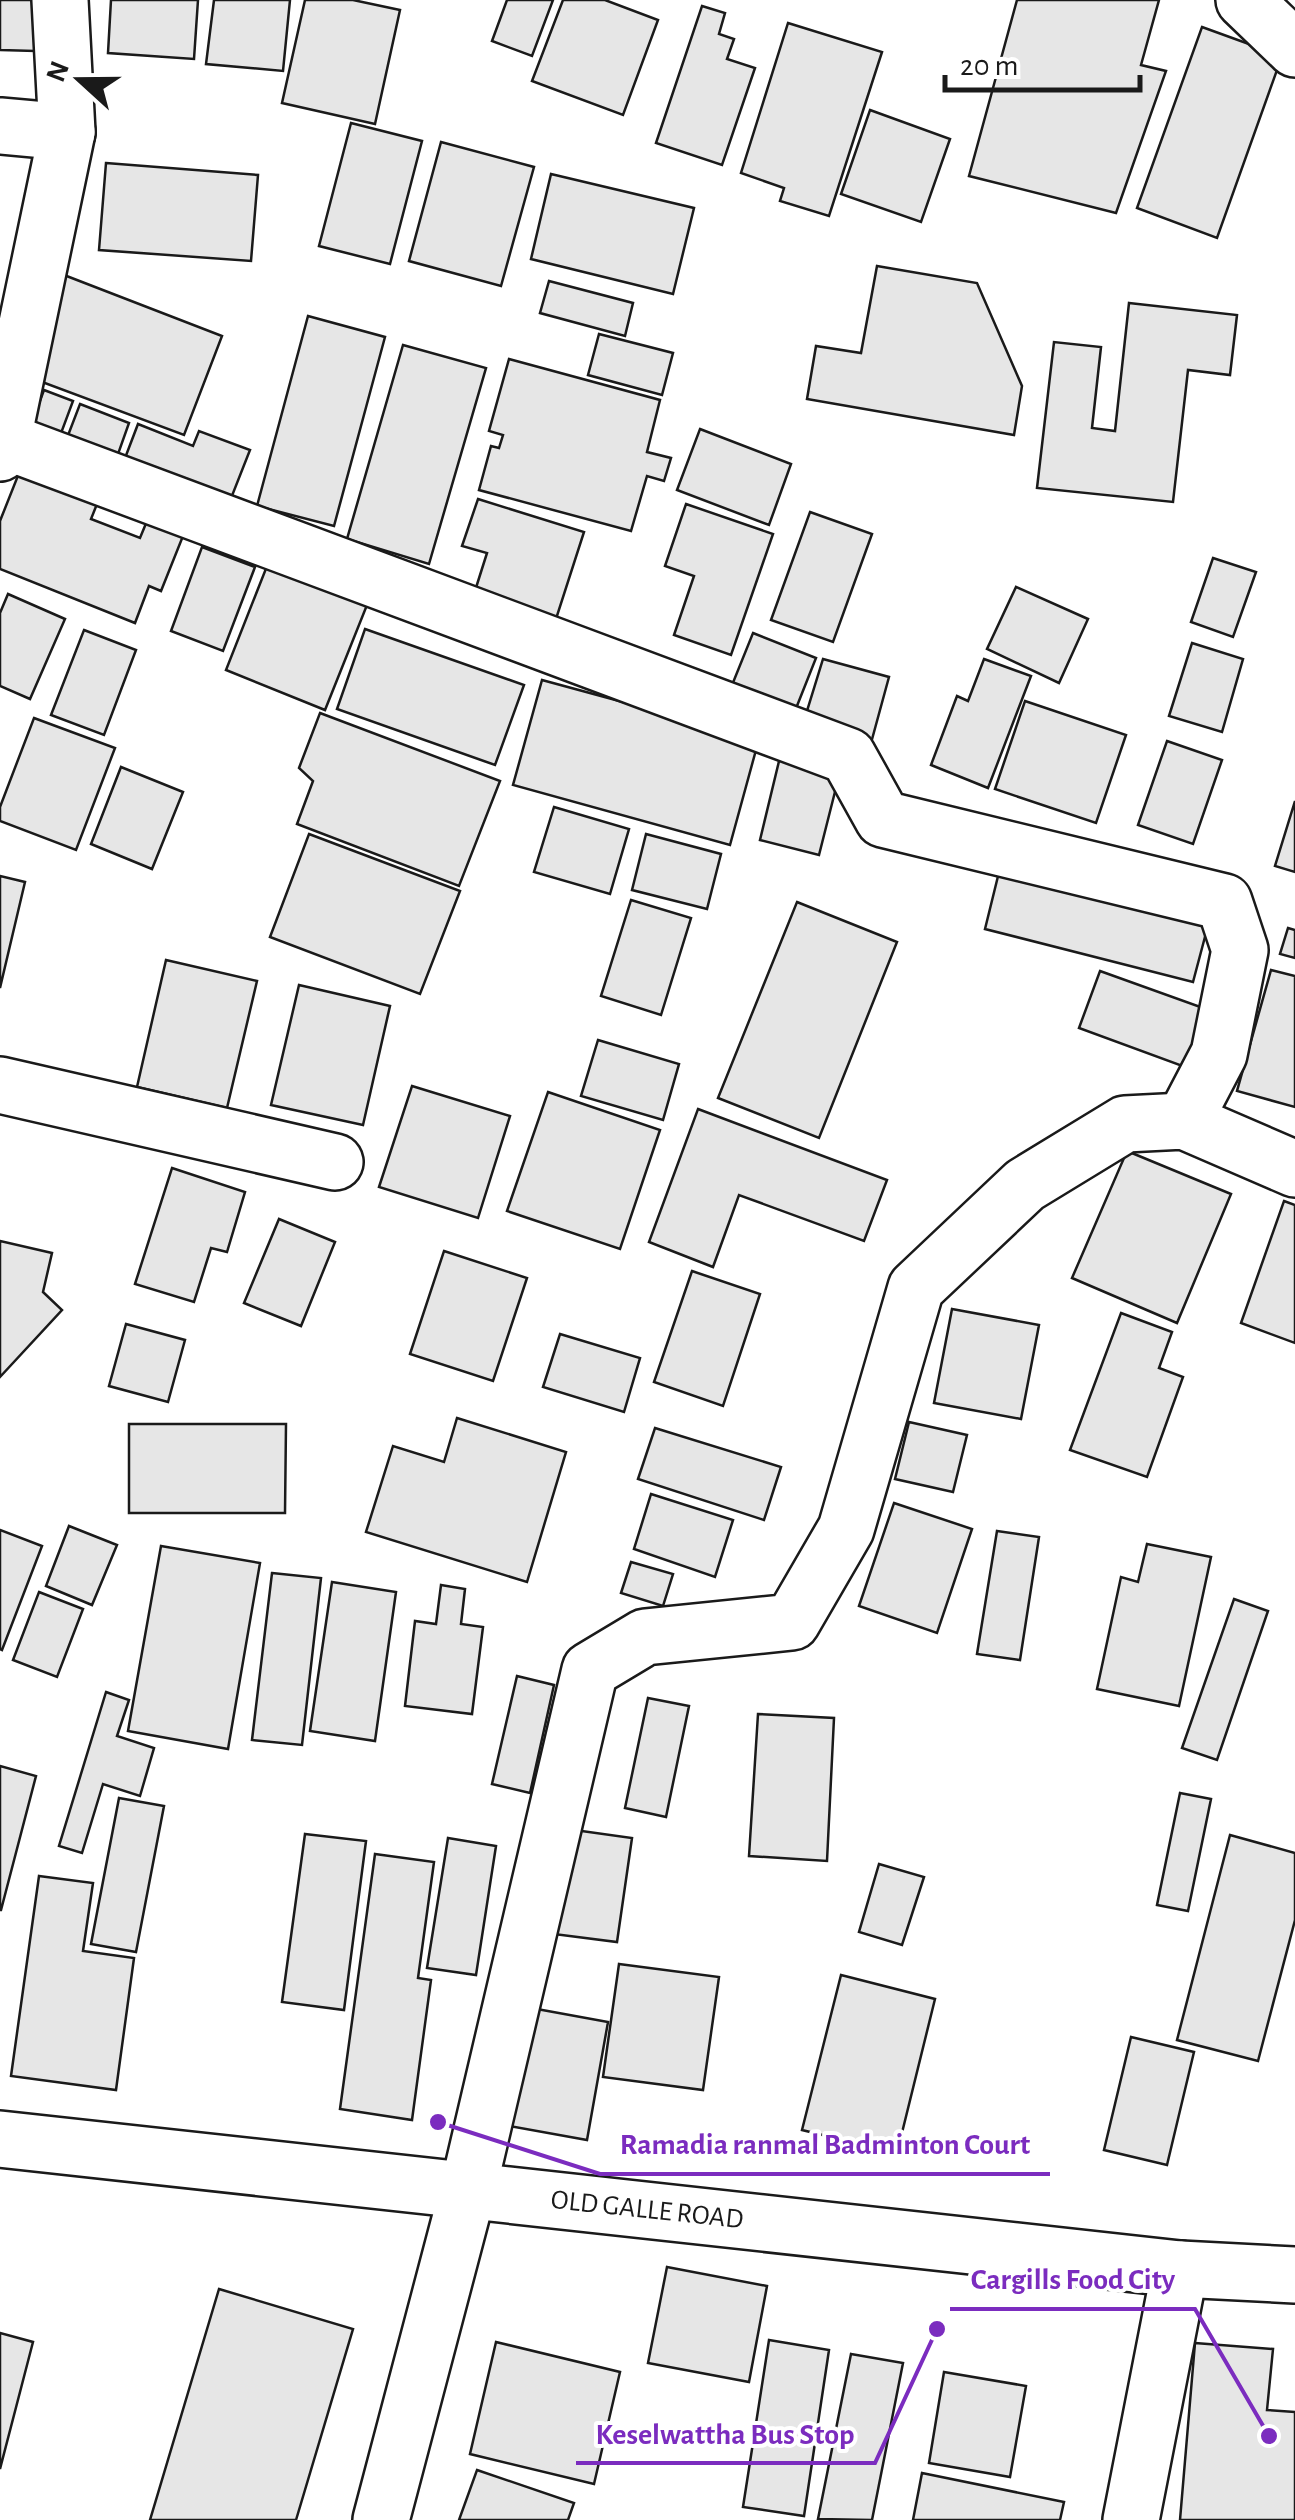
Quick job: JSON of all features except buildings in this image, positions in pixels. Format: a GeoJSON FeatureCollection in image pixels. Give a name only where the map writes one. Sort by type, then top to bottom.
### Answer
{"type":"FeatureCollection","features":[{"type":"Feature","properties":{"kind":"main road"},"geometry":{"type":"LineString","coordinates":[[60,0],[67,132],[2,447],[848,756],[882,820],[1224,902],[1240,950],[1219,1054],[1184,1121]]}},
{"type":"Feature","properties":{"kind":"main road"},"geometry":{"type":"LineString","coordinates":[[1244,0],[1295,49]]}},
{"type":"Feature","properties":{"kind":"main road"},"geometry":{"type":"LineString","coordinates":[[0,126],[67,132]]}},
{"type":"Feature","properties":{"kind":"main road"},"geometry":{"type":"LineString","coordinates":[[0,1085],[335,1162]]}},
{"type":"Feature","properties":{"kind":"main road"},"geometry":{"type":"LineString","coordinates":[[381,2520],[468,2190],[590,1670],[645,1637],[792,1622],[846,1529],[916,1288],[1025,1186],[1125,1124],[1184,1121],[1295,1169]]}},
{"type":"Feature","properties":{"kind":"main road","name":"OLD GALLE ROAD"},"geometry":{"type":"LineString","coordinates":[[0,2139],[1180,2269],[1295,2275]]}},
{"type":"Feature","properties":{"kind":"main road"},"geometry":{"type":"LineString","coordinates":[[1130,2520],[1180,2269]]}},
{"type":"Feature","properties":{"kind":"place","name":"Ramadia ranmal Badminton Court"},"geometry":{"type":"Point","coordinates":[438,2122]}},
{"type":"Feature","properties":{"kind":"place","name":"Keselwattha Bus Stop"},"geometry":{"type":"Point","coordinates":[937,2329]}},
{"type":"Feature","properties":{"kind":"place","name":"Cargills Food City"},"geometry":{"type":"Point","coordinates":[1269,2436]}}]}
